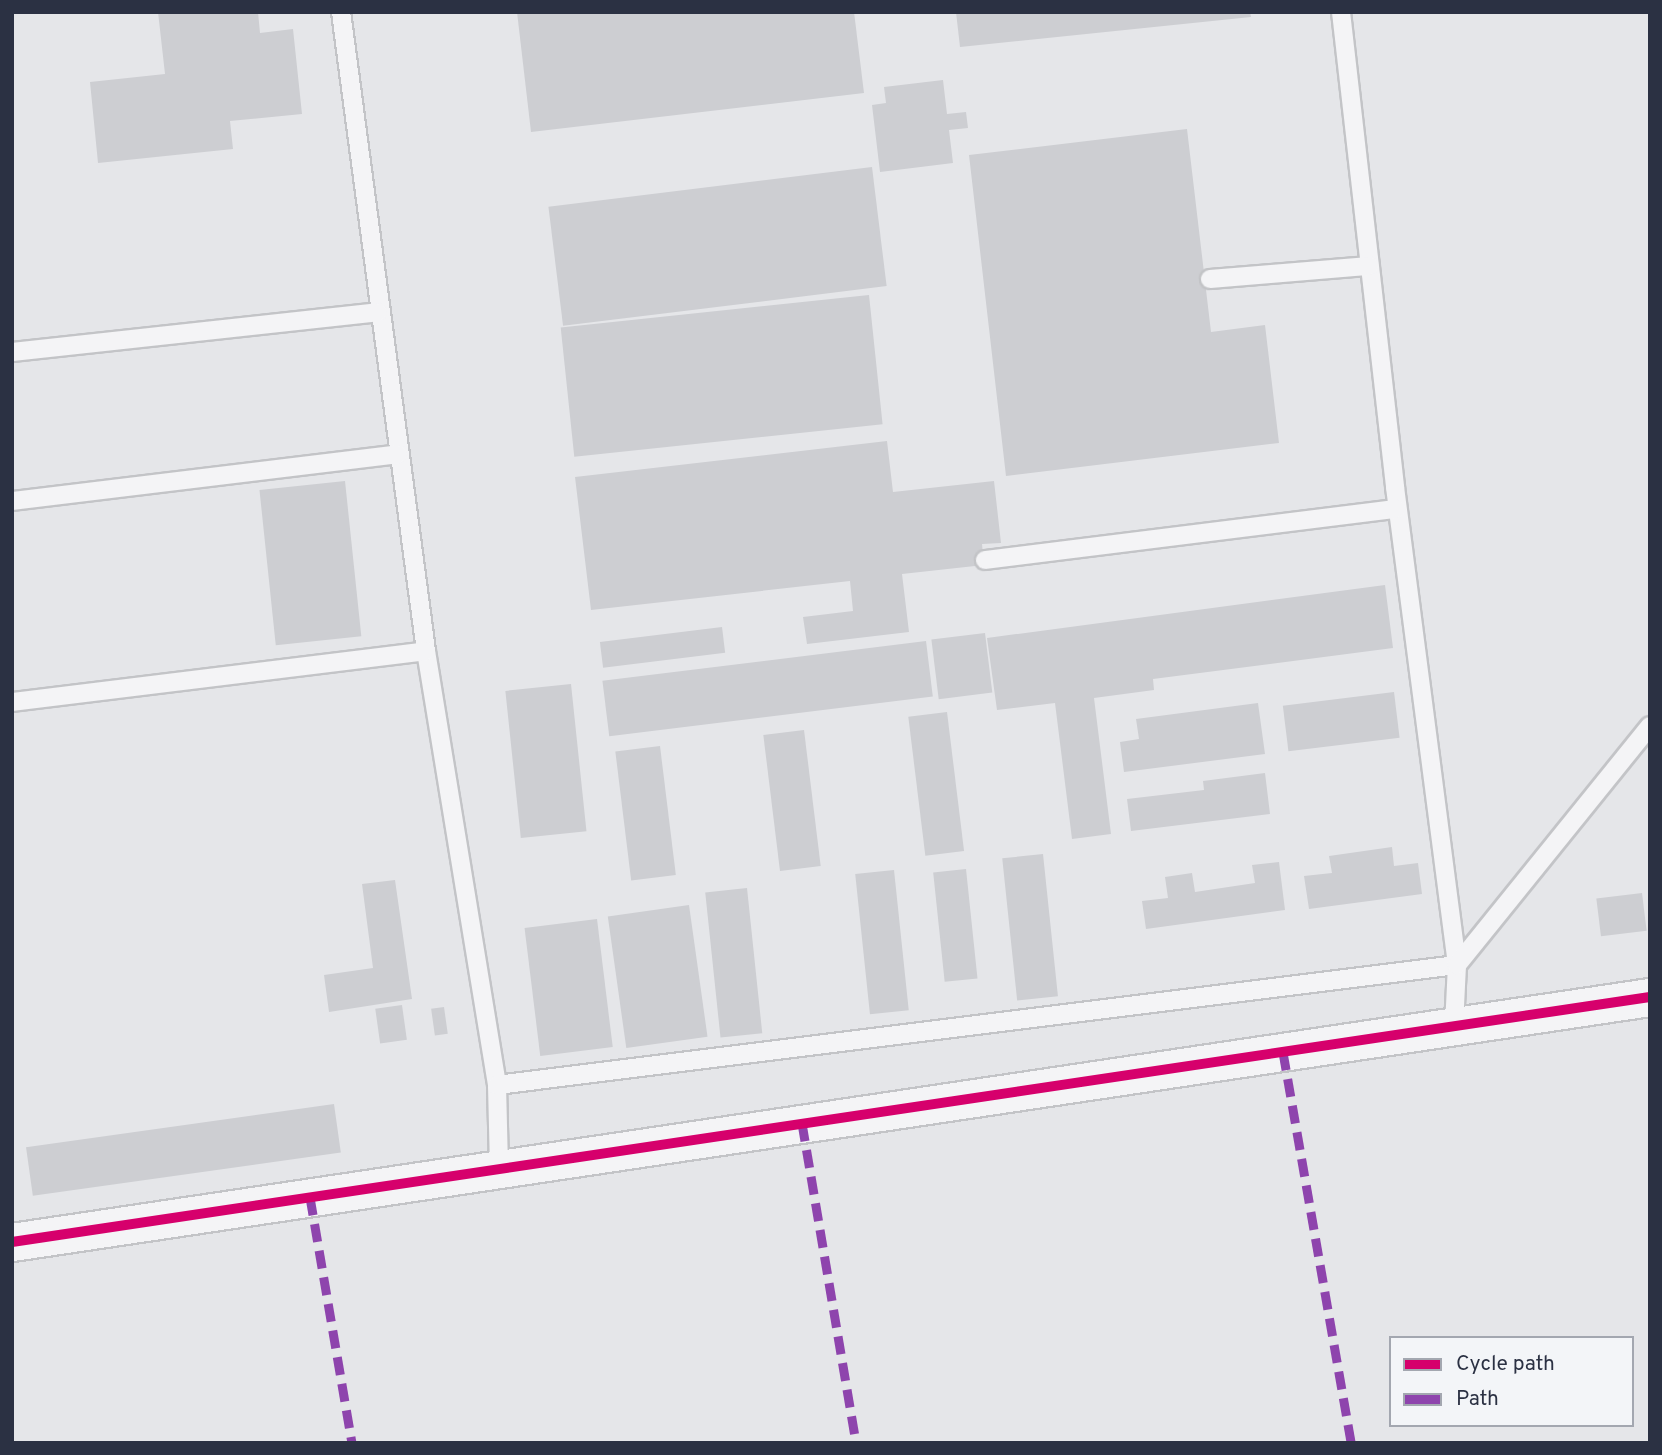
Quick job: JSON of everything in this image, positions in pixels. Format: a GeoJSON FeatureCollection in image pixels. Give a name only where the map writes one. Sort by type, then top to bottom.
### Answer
{"type":"FeatureCollection","features":[{"type":"Feature","properties":{"kind":"street"},"geometry":{"type":"LineString","coordinates":[[12,1242],[1650,997]]}},
{"type":"Feature","properties":{"kind":"lane"},"geometry":{"type":"LineString","coordinates":[[341,12],[397,454],[426,651],[497,1085],[499,1169]]}},
{"type":"Feature","properties":{"kind":"lane"},"geometry":{"type":"LineString","coordinates":[[1341,12],[1397,509],[1457,965],[1454,1026]]}},
{"type":"Feature","properties":{"kind":"lane"},"geometry":{"type":"LineString","coordinates":[[1210,279],[1370,266]]}},
{"type":"Feature","properties":{"kind":"lane"},"geometry":{"type":"LineString","coordinates":[[12,352],[378,312]]}},
{"type":"Feature","properties":{"kind":"lane"},"geometry":{"type":"LineString","coordinates":[[12,501],[397,454]]}},
{"type":"Feature","properties":{"kind":"lane"},"geometry":{"type":"LineString","coordinates":[[985,560],[1397,509]]}},
{"type":"Feature","properties":{"kind":"lane"},"geometry":{"type":"LineString","coordinates":[[12,702],[426,651]]}},
{"type":"Feature","properties":{"kind":"lane"},"geometry":{"type":"LineString","coordinates":[[497,1085],[1457,965],[1650,726]]}},
{"type":"Feature","properties":{"kind":"building"},"geometry":{"type":"Polygon","coordinates":[[[158,12],[258,12],[260,33],[293,29],[302,114],[230,121],[233,149],[98,163],[90,82],[165,74],[158,12]]]}},
{"type":"Feature","properties":{"kind":"building"},"geometry":{"type":"Polygon","coordinates":[[[517,12],[854,12],[864,93],[531,132],[517,12]]]}},
{"type":"Feature","properties":{"kind":"building"},"geometry":{"type":"Polygon","coordinates":[[[956,12],[1250,12],[1251,17],[960,47],[956,12]]]}},
{"type":"Feature","properties":{"kind":"building"},"geometry":{"type":"Polygon","coordinates":[[[943,80],[947,114],[966,112],[968,128],[949,130],[953,163],[880,172],[872,105],[886,103],[884,87],[943,80]]]}},
{"type":"Feature","properties":{"kind":"building"},"geometry":{"type":"Polygon","coordinates":[[[1187,129],[1211,332],[1265,325],[1279,443],[1006,476],[969,155],[1187,129]]]}},
{"type":"Feature","properties":{"kind":"building"},"geometry":{"type":"Polygon","coordinates":[[[872,167],[887,286],[563,326],[548,207],[872,167]]]}},
{"type":"Feature","properties":{"kind":"building"},"geometry":{"type":"Polygon","coordinates":[[[869,295],[883,424],[574,457],[561,327],[869,295]]]}},
{"type":"Feature","properties":{"kind":"building"},"geometry":{"type":"Polygon","coordinates":[[[887,441],[893,492],[994,481],[1001,543],[982,544],[984,565],[902,574],[909,632],[807,644],[803,617],[853,611],[850,581],[591,610],[575,477],[887,441]]]}},
{"type":"Feature","properties":{"kind":"building"},"geometry":{"type":"Polygon","coordinates":[[[345,481],[361,636],[276,645],[259,490],[345,481]]]}},
{"type":"Feature","properties":{"kind":"building"},"geometry":{"type":"Polygon","coordinates":[[[1385,585],[1393,648],[1153,679],[1154,690],[1094,698],[1111,834],[1072,839],[1055,703],[997,710],[987,638],[1385,585]]]}},
{"type":"Feature","properties":{"kind":"building"},"geometry":{"type":"Polygon","coordinates":[[[722,627],[725,653],[603,668],[600,642],[722,627]]]}},
{"type":"Feature","properties":{"kind":"building"},"geometry":{"type":"Polygon","coordinates":[[[985,633],[992,693],[939,699],[931,640],[985,633]]]}},
{"type":"Feature","properties":{"kind":"building"},"geometry":{"type":"Polygon","coordinates":[[[926,641],[933,697],[609,736],[602,681],[926,641]]]}},
{"type":"Feature","properties":{"kind":"building"},"geometry":{"type":"Polygon","coordinates":[[[571,684],[586,831],[521,838],[505,691],[571,684]]]}},
{"type":"Feature","properties":{"kind":"building"},"geometry":{"type":"Polygon","coordinates":[[[1394,692],[1400,738],[1288,751],[1283,706],[1394,692]]]}},
{"type":"Feature","properties":{"kind":"building"},"geometry":{"type":"Polygon","coordinates":[[[1258,703],[1265,754],[1124,772],[1120,742],[1139,739],[1136,719],[1258,703]]]}},
{"type":"Feature","properties":{"kind":"building"},"geometry":{"type":"Polygon","coordinates":[[[947,712],[964,851],[925,856],[908,717],[947,712]]]}},
{"type":"Feature","properties":{"kind":"building"},"geometry":{"type":"Polygon","coordinates":[[[804,730],[821,866],[780,871],[763,735],[804,730]]]}},
{"type":"Feature","properties":{"kind":"building"},"geometry":{"type":"Polygon","coordinates":[[[660,746],[676,875],[631,881],[615,751],[660,746]]]}},
{"type":"Feature","properties":{"kind":"building"},"geometry":{"type":"Polygon","coordinates":[[[1265,773],[1270,814],[1131,831],[1127,799],[1204,790],[1203,781],[1265,773]]]}},
{"type":"Feature","properties":{"kind":"building"},"geometry":{"type":"Polygon","coordinates":[[[1392,847],[1394,866],[1418,863],[1422,894],[1309,909],[1304,876],[1332,873],[1329,856],[1392,847]]]}},
{"type":"Feature","properties":{"kind":"building"},"geometry":{"type":"Polygon","coordinates":[[[1043,854],[1058,996],[1017,1001],[1002,858],[1043,854]]]}},
{"type":"Feature","properties":{"kind":"building"},"geometry":{"type":"Polygon","coordinates":[[[1279,862],[1285,910],[1146,929],[1142,901],[1168,898],[1165,877],[1192,873],[1195,892],[1255,883],[1252,865],[1279,862]]]}},
{"type":"Feature","properties":{"kind":"building"},"geometry":{"type":"Polygon","coordinates":[[[966,869],[977,978],[945,982],[933,872],[966,869]]]}},
{"type":"Feature","properties":{"kind":"building"},"geometry":{"type":"Polygon","coordinates":[[[894,870],[909,1010],[870,1014],[855,874],[894,870]]]}},
{"type":"Feature","properties":{"kind":"building"},"geometry":{"type":"Polygon","coordinates":[[[395,880],[412,999],[329,1012],[324,975],[373,968],[362,884],[395,880]]]}},
{"type":"Feature","properties":{"kind":"building"},"geometry":{"type":"Polygon","coordinates":[[[747,888],[762,1033],[720,1038],[705,892],[747,888]]]}},
{"type":"Feature","properties":{"kind":"building"},"geometry":{"type":"Polygon","coordinates":[[[1642,893],[1647,931],[1601,936],[1596,899],[1642,893]]]}},
{"type":"Feature","properties":{"kind":"building"},"geometry":{"type":"Polygon","coordinates":[[[689,905],[708,1037],[626,1048],[608,916],[689,905]]]}},
{"type":"Feature","properties":{"kind":"building"},"geometry":{"type":"Polygon","coordinates":[[[597,919],[613,1047],[540,1056],[525,928],[597,919]]]}},
{"type":"Feature","properties":{"kind":"building"},"geometry":{"type":"Polygon","coordinates":[[[402,1005],[407,1040],[380,1043],[375,1009],[402,1005]]]}},
{"type":"Feature","properties":{"kind":"building"},"geometry":{"type":"Polygon","coordinates":[[[444,1007],[448,1034],[435,1036],[431,1009],[444,1007]]]}},
{"type":"Feature","properties":{"kind":"building"},"geometry":{"type":"Polygon","coordinates":[[[334,1104],[341,1153],[33,1196],[26,1147],[334,1104]]]}},
{"type":"Feature","properties":{"kind":"marked path"},"geometry":{"type":"LineString","coordinates":[[1283,1052],[1351,1443]]}},
{"type":"Feature","properties":{"kind":"marked path"},"geometry":{"type":"LineString","coordinates":[[802,1123],[856,1443]]}},
{"type":"Feature","properties":{"kind":"marked path"},"geometry":{"type":"LineString","coordinates":[[310,1197],[352,1443]]}},
{"type":"Feature","properties":{"kind":"cycle path"},"geometry":{"type":"LineString","coordinates":[[12,1242],[1650,997]]}}]}
